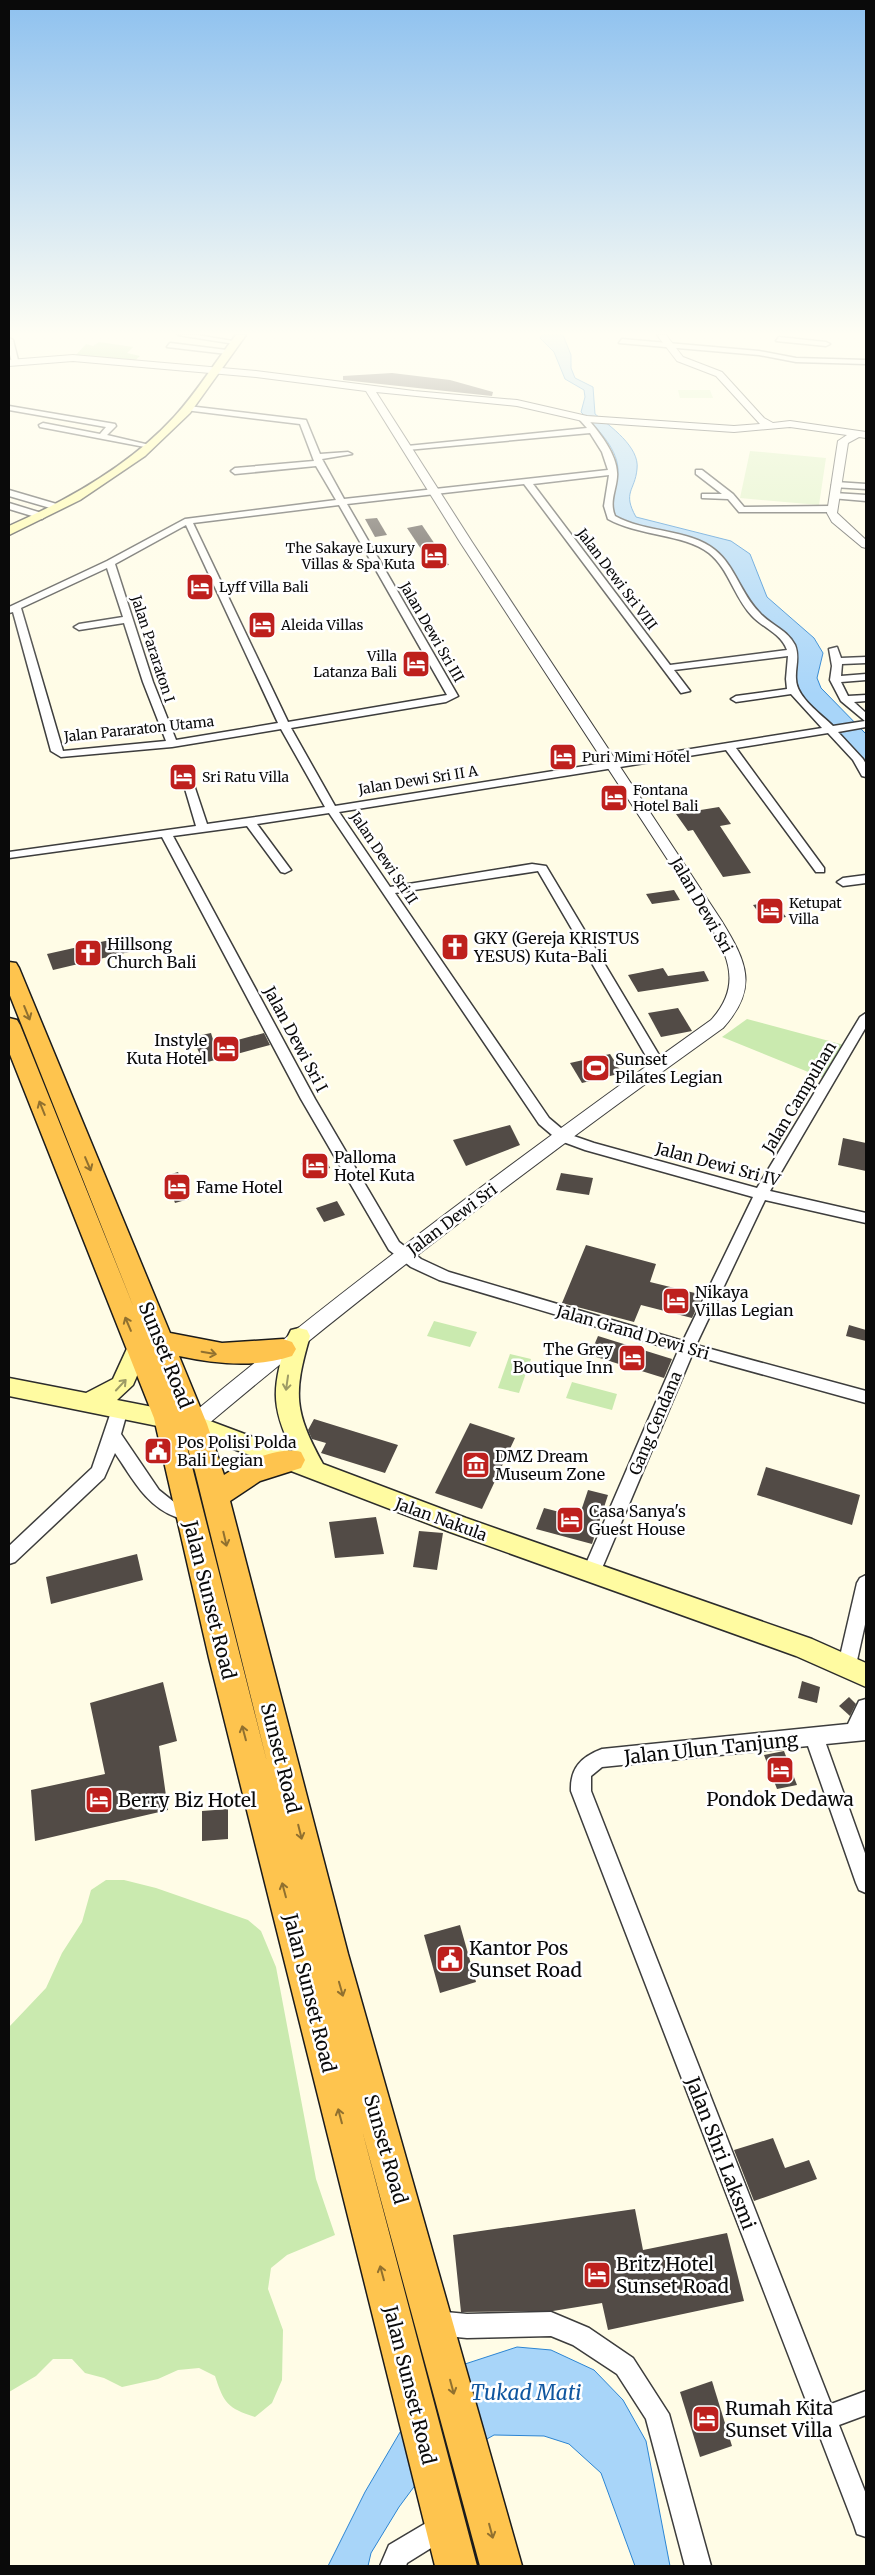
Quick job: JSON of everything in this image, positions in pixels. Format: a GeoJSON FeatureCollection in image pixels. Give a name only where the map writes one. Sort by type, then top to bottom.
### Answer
{"type":"FeatureCollection","features":[{"type":"Feature","properties":{"kind":"highway","name":"Sunset Road"},"geometry":{"type":"LineString","coordinates":[[9,968],[143,1300],[150,1344]]}},
{"type":"Feature","properties":{"kind":"highway","name":"Sunset Road"},"geometry":{"type":"LineString","coordinates":[[9,1025],[150,1344],[181,1421]]}},
{"type":"Feature","properties":{"kind":"highway"},"geometry":{"type":"LineString","coordinates":[[150,1344],[224,1355],[242,1355],[291,1343]]}},
{"type":"Feature","properties":{"kind":"highway","name":"Jalan Sunset Road"},"geometry":{"type":"LineString","coordinates":[[181,1421],[202,1506],[224,1658],[309,1984],[334,2093],[445,2517],[456,2566]]}},
{"type":"Feature","properties":{"kind":"highway"},"geometry":{"type":"LineString","coordinates":[[202,1506],[237,1479],[253,1471],[303,1465]]}},
{"type":"Feature","properties":{"kind":"highway","name":"Sunset Road"},"geometry":{"type":"LineString","coordinates":[[202,1506],[331,1954],[437,2332],[500,2566]]}},
{"type":"Feature","properties":{"kind":"main road"},"geometry":{"type":"LineString","coordinates":[[9,531],[42,516],[93,486],[137,455]]}},
{"type":"Feature","properties":{"kind":"main road"},"geometry":{"type":"LineString","coordinates":[[291,1343],[285,1397],[288,1417],[303,1465]]}},
{"type":"Feature","properties":{"kind":"main road"},"geometry":{"type":"LineString","coordinates":[[84,1403],[110,1394],[122,1386],[150,1344]]}},
{"type":"Feature","properties":{"kind":"main road","name":"Jalan Nakula"},"geometry":{"type":"LineString","coordinates":[[9,1387],[181,1421],[591,1573],[715,1615],[856,1670]]}},
{"type":"Feature","properties":{"kind":"street","name":"Jalan Dewi Sri III"},"geometry":{"type":"LineString","coordinates":[[284,725],[446,700],[453,696],[315,455]]}},
{"type":"Feature","properties":{"kind":"street"},"geometry":{"type":"LineString","coordinates":[[235,471],[342,455]]}},
{"type":"Feature","properties":{"kind":"street","name":"Jalan Dewi Sri"},"geometry":{"type":"LineString","coordinates":[[181,1421],[291,1343],[458,1213],[731,1011],[738,994],[737,972],[730,949],[708,910],[412,455]]}},
{"type":"Feature","properties":{"kind":"street"},"geometry":{"type":"LineString","coordinates":[[607,455],[613,472],[607,504],[611,517],[634,528],[688,541],[712,551],[725,567],[753,611],[779,630],[792,652],[789,682],[793,691],[858,759],[866,774]]}},
{"type":"Feature","properties":{"kind":"street"},"geometry":{"type":"LineString","coordinates":[[841,455],[831,509],[836,520],[866,544]]}},
{"type":"Feature","properties":{"kind":"street"},"geometry":{"type":"LineString","coordinates":[[13,609],[110,563],[188,521],[613,472]]}},
{"type":"Feature","properties":{"kind":"street"},"geometry":{"type":"LineString","coordinates":[[699,472],[731,497],[740,510],[831,509]]}},
{"type":"Feature","properties":{"kind":"street","name":"Jalan Dewi Sri VIII"},"geometry":{"type":"LineString","coordinates":[[528,482],[685,691]]}},
{"type":"Feature","properties":{"kind":"street"},"geometry":{"type":"LineString","coordinates":[[835,491],[866,487]]}},
{"type":"Feature","properties":{"kind":"street"},"geometry":{"type":"LineString","coordinates":[[835,491],[866,498]]}},
{"type":"Feature","properties":{"kind":"street"},"geometry":{"type":"LineString","coordinates":[[9,493],[57,507]]}},
{"type":"Feature","properties":{"kind":"street"},"geometry":{"type":"LineString","coordinates":[[705,496],[731,497]]}},
{"type":"Feature","properties":{"kind":"street"},"geometry":{"type":"LineString","coordinates":[[9,506],[42,516]]}},
{"type":"Feature","properties":{"kind":"street","name":"Jalan Dewi Sri II"},"geometry":{"type":"LineString","coordinates":[[188,521],[284,725],[332,810],[544,1121],[563,1136]]}},
{"type":"Feature","properties":{"kind":"street","name":"Jalan Pararaton I"},"geometry":{"type":"LineString","coordinates":[[110,563],[148,682],[172,744]]}},
{"type":"Feature","properties":{"kind":"street","name":"Jalan Pararaton Utama"},"geometry":{"type":"LineString","coordinates":[[13,609],[58,753],[172,744],[284,725]]}},
{"type":"Feature","properties":{"kind":"street"},"geometry":{"type":"LineString","coordinates":[[79,627],[129,619]]}},
{"type":"Feature","properties":{"kind":"street"},"geometry":{"type":"LineString","coordinates":[[834,649],[836,661],[835,680],[845,699],[866,718]]}},
{"type":"Feature","properties":{"kind":"street"},"geometry":{"type":"LineString","coordinates":[[668,668],[792,652]]}},
{"type":"Feature","properties":{"kind":"street"},"geometry":{"type":"LineString","coordinates":[[836,661],[866,660]]}},
{"type":"Feature","properties":{"kind":"street"},"geometry":{"type":"LineString","coordinates":[[835,680],[866,677]]}},
{"type":"Feature","properties":{"kind":"street"},"geometry":{"type":"LineString","coordinates":[[736,699],[793,691]]}},
{"type":"Feature","properties":{"kind":"street"},"geometry":{"type":"LineString","coordinates":[[845,699],[866,698]]}},
{"type":"Feature","properties":{"kind":"street","name":"Jalan Dewi Sri II A"},"geometry":{"type":"LineString","coordinates":[[9,855],[332,810],[613,764],[833,731],[866,724]]}},
{"type":"Feature","properties":{"kind":"street"},"geometry":{"type":"LineString","coordinates":[[730,746],[820,870]]}},
{"type":"Feature","properties":{"kind":"street"},"geometry":{"type":"LineString","coordinates":[[188,782],[202,828]]}},
{"type":"Feature","properties":{"kind":"street"},"geometry":{"type":"LineString","coordinates":[[250,822],[284,870]]}},
{"type":"Feature","properties":{"kind":"street","name":"Jalan Dewi Sri I"},"geometry":{"type":"LineString","coordinates":[[166,834],[308,1100],[386,1236],[405,1255]]}},
{"type":"Feature","properties":{"kind":"street"},"geometry":{"type":"LineString","coordinates":[[387,891],[532,866],[542,868],[658,1065]]}},
{"type":"Feature","properties":{"kind":"street"},"geometry":{"type":"LineString","coordinates":[[844,882],[866,879]]}},
{"type":"Feature","properties":{"kind":"street","name":"Jalan Campuhan"},"geometry":{"type":"LineString","coordinates":[[762,1194],[866,1017]]}},
{"type":"Feature","properties":{"kind":"street","name":"Jalan Dewi Sri IV"},"geometry":{"type":"LineString","coordinates":[[563,1136],[604,1152],[762,1194],[866,1218]]}},
{"type":"Feature","properties":{"kind":"street","name":"Gang Cendana"},"geometry":{"type":"LineString","coordinates":[[591,1573],[686,1348],[762,1194]]}},
{"type":"Feature","properties":{"kind":"street","name":"Jalan Grand Dewi Sri"},"geometry":{"type":"LineString","coordinates":[[405,1255],[429,1270],[444,1276],[686,1348],[866,1397]]}},
{"type":"Feature","properties":{"kind":"street"},"geometry":{"type":"LineString","coordinates":[[9,1557],[98,1473],[106,1460],[120,1409]]}},
{"type":"Feature","properties":{"kind":"street"},"geometry":{"type":"LineString","coordinates":[[112,1435],[153,1496],[168,1507],[202,1506]]}},
{"type":"Feature","properties":{"kind":"street"},"geometry":{"type":"LineString","coordinates":[[856,1670],[866,1583]]}},
{"type":"Feature","properties":{"kind":"street","name":"Jalan Ulun Tanjung"},"geometry":{"type":"LineString","coordinates":[[580,1779],[583,1770],[591,1762],[602,1758],[860,1732],[866,1707]]}},
{"type":"Feature","properties":{"kind":"street"},"geometry":{"type":"LineString","coordinates":[[814,1737],[866,1883]]}},
{"type":"Feature","properties":{"kind":"street","name":"Jalan Shri Laksmi"},"geometry":{"type":"LineString","coordinates":[[580,1779],[581,1791],[866,2525]]}},
{"type":"Feature","properties":{"kind":"street"},"geometry":{"type":"LineString","coordinates":[[437,2332],[466,2326],[551,2324],[581,2336],[625,2366],[657,2414],[698,2566]]}},
{"type":"Feature","properties":{"kind":"street"},"geometry":{"type":"LineString","coordinates":[[824,2418],[866,2403]]}},
{"type":"Feature","properties":{"kind":"street"},"geometry":{"type":"LineString","coordinates":[[393,2566],[398,2554],[445,2517]]}},
{"type":"Feature","properties":{"kind":"green space"},"geometry":{"type":"Polygon","coordinates":[[[749,455],[795,455],[826,458],[819,505],[740,498],[749,455]]]}},
{"type":"Feature","properties":{"kind":"green space"},"geometry":{"type":"Polygon","coordinates":[[[747,1019],[844,1045],[823,1078],[722,1037],[747,1019]]]}},
{"type":"Feature","properties":{"kind":"green space"},"geometry":{"type":"Polygon","coordinates":[[[434,1321],[477,1332],[470,1347],[427,1336],[434,1321]]]}},
{"type":"Feature","properties":{"kind":"green space"},"geometry":{"type":"Polygon","coordinates":[[[510,1354],[531,1359],[519,1393],[498,1388],[510,1354]]]}},
{"type":"Feature","properties":{"kind":"green space"},"geometry":{"type":"Polygon","coordinates":[[[572,1382],[617,1394],[612,1410],[566,1398],[572,1382]]]}},
{"type":"Feature","properties":{"kind":"green space"},"geometry":{"type":"Polygon","coordinates":[[[106,1880],[124,1880],[156,1888],[248,1920],[261,1931],[276,1967],[316,2179],[335,2235],[287,2255],[271,2268],[268,2289],[283,2330],[282,2380],[272,2403],[255,2417],[232,2407],[221,2393],[215,2376],[199,2368],[178,2370],[158,2379],[122,2387],[104,2378],[85,2373],[72,2359],[53,2359],[36,2376],[9,2392],[9,2027],[46,1988],[62,1953],[82,1922],[91,1890],[106,1880]]]}},
{"type":"Feature","properties":{"kind":"water"},"geometry":{"type":"Polygon","coordinates":[[[615,455],[635,455],[637,461],[636,476],[630,492],[630,502],[636,517],[731,541],[750,554],[767,597],[814,638],[823,653],[817,678],[821,688],[866,734],[866,767],[854,749],[797,692],[791,642],[785,632],[756,611],[721,556],[701,543],[624,523],[610,512],[618,474],[615,455]]]}},
{"type":"Feature","properties":{"kind":"water","name":"Tukad Mati"},"geometry":{"type":"Polygon","coordinates":[[[517,2347],[551,2350],[594,2370],[623,2400],[646,2441],[670,2566],[635,2566],[601,2473],[569,2444],[544,2436],[494,2435],[422,2476],[399,2507],[371,2553],[368,2566],[328,2566],[365,2492],[406,2422],[465,2364],[517,2347]]]}},
{"type":"Feature","properties":{"kind":"building"},"geometry":{"type":"Polygon","coordinates":[[[377,518],[387,535],[375,537],[365,519],[377,518]]]}},
{"type":"Feature","properties":{"kind":"building"},"geometry":{"type":"Polygon","coordinates":[[[422,525],[449,565],[433,567],[407,528],[422,525]]]}},
{"type":"Feature","properties":{"kind":"building","name":"Aleida Villas"},"geometry":{"type":"Polygon","coordinates":[[[269,618],[275,630],[254,633],[249,621],[269,618]]]}},
{"type":"Feature","properties":{"kind":"building","name":"Puri Mimi Hotel"},"geometry":{"type":"Polygon","coordinates":[[[565,747],[574,765],[561,767],[552,748],[565,747]]]}},
{"type":"Feature","properties":{"kind":"building"},"geometry":{"type":"Polygon","coordinates":[[[719,807],[731,824],[720,826],[751,873],[723,877],[693,830],[688,831],[676,814],[719,807]]]}},
{"type":"Feature","properties":{"kind":"building"},"geometry":{"type":"Polygon","coordinates":[[[674,890],[680,900],[652,904],[646,894],[674,890]]]}},
{"type":"Feature","properties":{"kind":"building","name":"Ketupat Villa"},"geometry":{"type":"Polygon","coordinates":[[[774,901],[786,917],[765,921],[753,905],[774,901]]]}},
{"type":"Feature","properties":{"kind":"building","name":"Hillsong Church Bali"},"geometry":{"type":"Polygon","coordinates":[[[123,937],[129,952],[53,970],[47,954],[123,937]]]}},
{"type":"Feature","properties":{"kind":"building"},"geometry":{"type":"Polygon","coordinates":[[[663,968],[668,976],[704,971],[709,981],[638,992],[628,975],[663,968]]]}},
{"type":"Feature","properties":{"kind":"building"},"geometry":{"type":"Polygon","coordinates":[[[678,1008],[692,1031],[661,1037],[648,1013],[678,1008]]]}},
{"type":"Feature","properties":{"kind":"building","name":"Instyle Kuta Hotel"},"geometry":{"type":"Polygon","coordinates":[[[211,1033],[215,1046],[264,1033],[270,1045],[204,1063],[192,1037],[211,1033]]]}},
{"type":"Feature","properties":{"kind":"building","name":"Sunset Pilates Legian"},"geometry":{"type":"Polygon","coordinates":[[[610,1054],[622,1073],[582,1083],[570,1063],[610,1054]]]}},
{"type":"Feature","properties":{"kind":"building"},"geometry":{"type":"Polygon","coordinates":[[[510,1125],[520,1145],[466,1166],[453,1140],[510,1125]]]}},
{"type":"Feature","properties":{"kind":"building"},"geometry":{"type":"Polygon","coordinates":[[[843,1138],[866,1143],[866,1171],[838,1165],[843,1138]]]}},
{"type":"Feature","properties":{"kind":"building","name":"Palloma Hotel Kuta"},"geometry":{"type":"Polygon","coordinates":[[[325,1157],[330,1168],[306,1174],[301,1163],[325,1157]]]}},
{"type":"Feature","properties":{"kind":"building","name":"Fame Hotel"},"geometry":{"type":"Polygon","coordinates":[[[178,1172],[189,1199],[175,1203],[165,1176],[178,1172]]]}},
{"type":"Feature","properties":{"kind":"building"},"geometry":{"type":"Polygon","coordinates":[[[561,1173],[593,1178],[589,1195],[556,1190],[561,1173]]]}},
{"type":"Feature","properties":{"kind":"building"},"geometry":{"type":"Polygon","coordinates":[[[337,1201],[345,1215],[324,1222],[316,1208],[337,1201]]]}},
{"type":"Feature","properties":{"kind":"building"},"geometry":{"type":"Polygon","coordinates":[[[586,1245],[656,1264],[650,1282],[703,1295],[692,1318],[641,1305],[634,1322],[562,1303],[586,1245]]]}},
{"type":"Feature","properties":{"kind":"building"},"geometry":{"type":"Polygon","coordinates":[[[849,1325],[866,1330],[866,1341],[846,1336],[849,1325]]]}},
{"type":"Feature","properties":{"kind":"building","name":"The Grey Boutique Inn"},"geometry":{"type":"Polygon","coordinates":[[[598,1336],[672,1359],[664,1378],[590,1355],[598,1336]]]}},
{"type":"Feature","properties":{"kind":"building"},"geometry":{"type":"Polygon","coordinates":[[[314,1419],[398,1445],[385,1473],[321,1453],[326,1443],[312,1439],[308,1430],[314,1419]]]}},
{"type":"Feature","properties":{"kind":"building","name":"DMZ Dream Museum Zone"},"geometry":{"type":"Polygon","coordinates":[[[470,1423],[515,1438],[482,1509],[435,1493],[470,1423]]]}},
{"type":"Feature","properties":{"kind":"building"},"geometry":{"type":"Polygon","coordinates":[[[766,1467],[860,1495],[852,1525],[757,1495],[766,1467]]]}},
{"type":"Feature","properties":{"kind":"building","name":"Casa Sanya's Guest House"},"geometry":{"type":"Polygon","coordinates":[[[588,1490],[608,1495],[592,1544],[536,1529],[544,1508],[579,1517],[588,1490]]]}},
{"type":"Feature","properties":{"kind":"building"},"geometry":{"type":"Polygon","coordinates":[[[376,1517],[384,1554],[335,1558],[329,1522],[376,1517]]]}},
{"type":"Feature","properties":{"kind":"building"},"geometry":{"type":"Polygon","coordinates":[[[419,1531],[443,1533],[437,1570],[413,1567],[419,1531]]]}},
{"type":"Feature","properties":{"kind":"building"},"geometry":{"type":"Polygon","coordinates":[[[137,1554],[143,1580],[51,1604],[46,1577],[137,1554]]]}},
{"type":"Feature","properties":{"kind":"building"},"geometry":{"type":"Polygon","coordinates":[[[802,1681],[820,1687],[817,1703],[798,1698],[802,1681]]]}},
{"type":"Feature","properties":{"kind":"building"},"geometry":{"type":"Polygon","coordinates":[[[163,1682],[177,1741],[159,1746],[168,1810],[35,1841],[31,1790],[105,1774],[90,1703],[163,1682]]]}},
{"type":"Feature","properties":{"kind":"building"},"geometry":{"type":"Polygon","coordinates":[[[849,1697],[856,1704],[850,1716],[839,1706],[849,1697]]]}},
{"type":"Feature","properties":{"kind":"building","name":"Pondok Dedawa"},"geometry":{"type":"Polygon","coordinates":[[[784,1751],[797,1785],[777,1789],[764,1755],[784,1751]]]}},
{"type":"Feature","properties":{"kind":"building"},"geometry":{"type":"Polygon","coordinates":[[[228,1809],[228,1839],[202,1841],[202,1811],[228,1809]]]}},
{"type":"Feature","properties":{"kind":"building","name":"Kantor Pos Sunset Road"},"geometry":{"type":"Polygon","coordinates":[[[460,1925],[476,1982],[440,1993],[424,1935],[460,1925]]]}},
{"type":"Feature","properties":{"kind":"building"},"geometry":{"type":"Polygon","coordinates":[[[773,2138],[785,2168],[809,2160],[817,2179],[754,2201],[734,2150],[773,2138]]]}},
{"type":"Feature","properties":{"kind":"building","name":"Britz Hotel Sunset Road"},"geometry":{"type":"Polygon","coordinates":[[[635,2209],[643,2250],[727,2233],[744,2301],[608,2330],[602,2303],[553,2311],[461,2312],[453,2235],[635,2209]]]}},
{"type":"Feature","properties":{"kind":"building","name":"Rumah Kita Sunset Villa"},"geometry":{"type":"Polygon","coordinates":[[[712,2381],[732,2446],[700,2457],[680,2392],[712,2381]]]}},
{"type":"Feature","properties":{"kind":"place","name":"The Sakaye Luxury Villas & Spa Kuta"},"geometry":{"type":"Point","coordinates":[434,556]}},
{"type":"Feature","properties":{"kind":"place","name":"Lyff Villa Bali"},"geometry":{"type":"Point","coordinates":[200,587]}},
{"type":"Feature","properties":{"kind":"place","name":"Aleida Villas"},"geometry":{"type":"Point","coordinates":[262,625]}},
{"type":"Feature","properties":{"kind":"place","name":"Villa Latanza Bali"},"geometry":{"type":"Point","coordinates":[416,664]}},
{"type":"Feature","properties":{"kind":"place","name":"Puri Mimi Hotel"},"geometry":{"type":"Point","coordinates":[563,757]}},
{"type":"Feature","properties":{"kind":"place","name":"Sri Ratu Villa"},"geometry":{"type":"Point","coordinates":[183,777]}},
{"type":"Feature","properties":{"kind":"place","name":"Fontana Hotel Bali"},"geometry":{"type":"Point","coordinates":[614,798]}},
{"type":"Feature","properties":{"kind":"place","name":"Ketupat Villa"},"geometry":{"type":"Point","coordinates":[770,911]}},
{"type":"Feature","properties":{"kind":"place","name":"GKY (Gereja KRISTUS YESUS) Kuta-Bali"},"geometry":{"type":"Point","coordinates":[455,947]}},
{"type":"Feature","properties":{"kind":"place","name":"Hillsong Church Bali"},"geometry":{"type":"Point","coordinates":[88,953]}},
{"type":"Feature","properties":{"kind":"place","name":"Instyle Kuta Hotel"},"geometry":{"type":"Point","coordinates":[226,1049]}},
{"type":"Feature","properties":{"kind":"place","name":"Sunset Pilates Legian"},"geometry":{"type":"Point","coordinates":[596,1068]}},
{"type":"Feature","properties":{"kind":"place","name":"Palloma Hotel Kuta"},"geometry":{"type":"Point","coordinates":[315,1166]}},
{"type":"Feature","properties":{"kind":"place","name":"Fame Hotel"},"geometry":{"type":"Point","coordinates":[177,1187]}},
{"type":"Feature","properties":{"kind":"place","name":"Nikaya Villas Legian"},"geometry":{"type":"Point","coordinates":[676,1301]}},
{"type":"Feature","properties":{"kind":"place","name":"The Grey Boutique Inn"},"geometry":{"type":"Point","coordinates":[632,1358]}},
{"type":"Feature","properties":{"kind":"place","name":"Pos Polisi Polda Bali Legian"},"geometry":{"type":"Point","coordinates":[158,1451]}},
{"type":"Feature","properties":{"kind":"place","name":"DMZ Dream Museum Zone"},"geometry":{"type":"Point","coordinates":[476,1465]}},
{"type":"Feature","properties":{"kind":"place","name":"Casa Sanya's Guest House"},"geometry":{"type":"Point","coordinates":[570,1520]}},
{"type":"Feature","properties":{"kind":"place","name":"Pondok Dedawa"},"geometry":{"type":"Point","coordinates":[780,1770]}},
{"type":"Feature","properties":{"kind":"place","name":"Berry Biz Hotel"},"geometry":{"type":"Point","coordinates":[99,1800]}},
{"type":"Feature","properties":{"kind":"place","name":"Kantor Pos Sunset Road"},"geometry":{"type":"Point","coordinates":[450,1959]}},
{"type":"Feature","properties":{"kind":"place","name":"Britz Hotel Sunset Road"},"geometry":{"type":"Point","coordinates":[597,2275]}},
{"type":"Feature","properties":{"kind":"place","name":"Rumah Kita Sunset Villa"},"geometry":{"type":"Point","coordinates":[706,2419]}}]}
